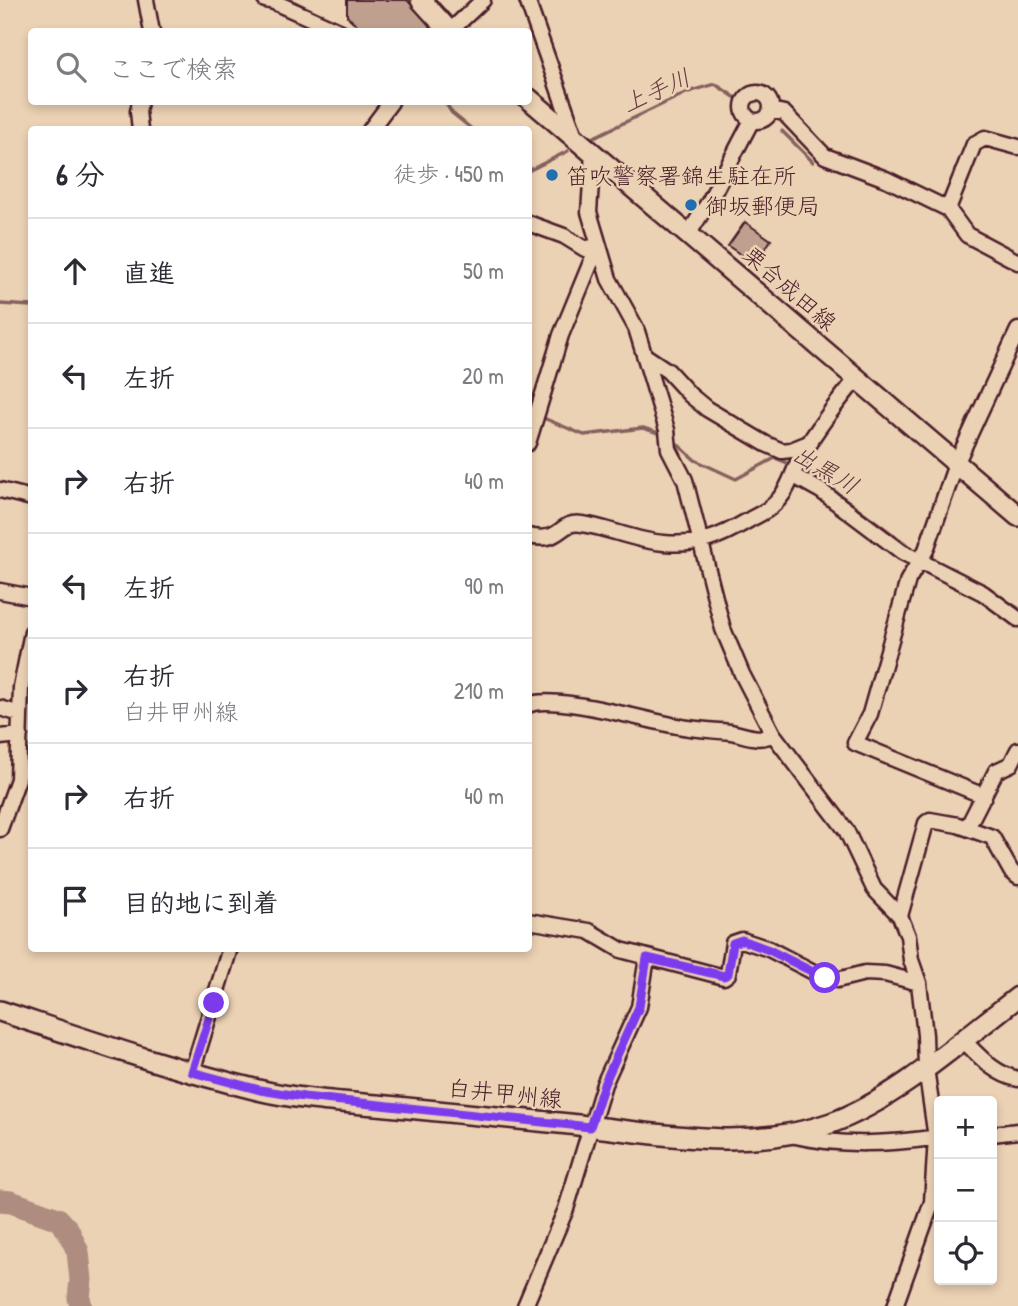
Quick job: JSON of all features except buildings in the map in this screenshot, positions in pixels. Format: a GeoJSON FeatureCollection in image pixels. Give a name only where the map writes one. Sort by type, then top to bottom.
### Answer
{"type":"FeatureCollection","features":[{"type":"Feature","properties":{"kind":"main road"},"geometry":{"type":"LineString","coordinates":[[421,0],[447,28]]}},
{"type":"Feature","properties":{"kind":"main road","name":"栗合成田線"},"geometry":{"type":"LineString","coordinates":[[532,101],[1018,516]]}},
{"type":"Feature","properties":{"kind":"main road","name":"白井甲州線"},"geometry":{"type":"LineString","coordinates":[[0,1011],[192,1072],[260,1090],[590,1127],[719,1140],[748,1140],[790,1135],[858,1112],[926,1068],[1018,997]]}},
{"type":"Feature","properties":{"kind":"street"},"geometry":{"type":"LineString","coordinates":[[146,0],[151,28]]}},
{"type":"Feature","properties":{"kind":"street"},"geometry":{"type":"LineString","coordinates":[[265,0],[332,28]]}},
{"type":"Feature","properties":{"kind":"street"},"geometry":{"type":"LineString","coordinates":[[453,28],[483,0]]}},
{"type":"Feature","properties":{"kind":"street"},"geometry":{"type":"LineString","coordinates":[[527,0],[576,138]]}},
{"type":"Feature","properties":{"kind":"street"},"geometry":{"type":"LineString","coordinates":[[762,94],[770,101],[771,110],[764,120],[751,120],[743,109],[748,96],[762,94]]}},
{"type":"Feature","properties":{"kind":"street"},"geometry":{"type":"LineString","coordinates":[[139,105],[139,126]]}},
{"type":"Feature","properties":{"kind":"street"},"geometry":{"type":"LineString","coordinates":[[373,126],[389,105]]}},
{"type":"Feature","properties":{"kind":"street"},"geometry":{"type":"LineString","coordinates":[[771,110],[784,113],[825,156],[886,179],[948,209],[967,235],[1018,262]]}},
{"type":"Feature","properties":{"kind":"street"},"geometry":{"type":"LineString","coordinates":[[688,233],[710,200],[751,120]]}},
{"type":"Feature","properties":{"kind":"street"},"geometry":{"type":"LineString","coordinates":[[948,209],[975,144],[985,138],[1018,147]]}},
{"type":"Feature","properties":{"kind":"street"},"geometry":{"type":"LineString","coordinates":[[593,153],[589,212],[598,245],[609,279],[636,328],[667,430],[669,447],[685,480],[723,629],[742,674],[773,734],[846,831],[874,889],[900,916],[919,983],[926,1068],[934,1115]]}},
{"type":"Feature","properties":{"kind":"street"},"geometry":{"type":"LineString","coordinates":[[532,224],[564,236],[585,249],[598,245]]}},
{"type":"Feature","properties":{"kind":"street"},"geometry":{"type":"LineString","coordinates":[[532,430],[561,335],[598,245]]}},
{"type":"Feature","properties":{"kind":"street"},"geometry":{"type":"LineString","coordinates":[[984,796],[855,743],[870,714],[880,684],[908,580],[923,556],[956,464],[1018,330]]}},
{"type":"Feature","properties":{"kind":"street"},"geometry":{"type":"LineString","coordinates":[[644,355],[668,371],[707,409],[766,444],[782,451],[811,442]]}},
{"type":"Feature","properties":{"kind":"street"},"geometry":{"type":"LineString","coordinates":[[532,537],[551,537],[571,524],[581,523],[623,536],[664,543],[701,542],[722,536],[773,506],[790,484],[800,460],[830,412],[857,378]]}},
{"type":"Feature","properties":{"kind":"street"},"geometry":{"type":"LineString","coordinates":[[794,476],[821,491],[902,552],[923,556],[983,593],[1018,619]]}},
{"type":"Feature","properties":{"kind":"street"},"geometry":{"type":"LineString","coordinates":[[0,490],[28,497]]}},
{"type":"Feature","properties":{"kind":"street"},"geometry":{"type":"LineString","coordinates":[[0,591],[28,596]]}},
{"type":"Feature","properties":{"kind":"street"},"geometry":{"type":"LineString","coordinates":[[0,829],[18,779],[20,714],[27,668]]}},
{"type":"Feature","properties":{"kind":"street"},"geometry":{"type":"LineString","coordinates":[[532,703],[621,713],[678,726],[761,739],[773,734]]}},
{"type":"Feature","properties":{"kind":"street"},"geometry":{"type":"LineString","coordinates":[[0,708],[20,714]]}},
{"type":"Feature","properties":{"kind":"street"},"geometry":{"type":"LineString","coordinates":[[0,737],[20,735]]}},
{"type":"Feature","properties":{"kind":"street"},"geometry":{"type":"LineString","coordinates":[[967,828],[996,772],[1014,766],[1018,750]]}},
{"type":"Feature","properties":{"kind":"street"},"geometry":{"type":"LineString","coordinates":[[900,916],[926,823],[934,819],[992,837],[1011,871],[1018,877]]}},
{"type":"Feature","properties":{"kind":"street"},"geometry":{"type":"LineString","coordinates":[[532,922],[589,931],[621,950],[724,976],[728,974],[733,943],[742,940],[769,950],[825,978],[837,980],[864,973],[885,974],[919,983]]}},
{"type":"Feature","properties":{"kind":"street"},"geometry":{"type":"LineString","coordinates":[[192,1072],[229,952]]}},
{"type":"Feature","properties":{"kind":"street"},"geometry":{"type":"LineString","coordinates":[[525,1306],[566,1209],[604,1084],[639,1007],[647,958]]}},
{"type":"Feature","properties":{"kind":"street"},"geometry":{"type":"LineString","coordinates":[[962,1039],[1002,1075],[1018,1079]]}},
{"type":"Feature","properties":{"kind":"street"},"geometry":{"type":"LineString","coordinates":[[997,1133],[1018,1131]]}},
{"type":"Feature","properties":{"kind":"street"},"geometry":{"type":"LineString","coordinates":[[790,1135],[816,1141],[857,1143],[912,1142],[934,1139]]}},
{"type":"Feature","properties":{"kind":"street"},"geometry":{"type":"LineString","coordinates":[[895,1306],[932,1202],[936,1159]]}},
{"type":"Feature","properties":{"kind":"waterway","name":"上手川"},"geometry":{"type":"LineString","coordinates":[[291,0],[324,17]]}},
{"type":"Feature","properties":{"kind":"waterway","name":"上手川"},"geometry":{"type":"LineString","coordinates":[[588,140],[688,92],[715,84],[736,98]]}},
{"type":"Feature","properties":{"kind":"waterway","name":"上手川"},"geometry":{"type":"LineString","coordinates":[[447,105],[468,126]]}},
{"type":"Feature","properties":{"kind":"waterway","name":"上手川"},"geometry":{"type":"LineString","coordinates":[[782,131],[813,162]]}},
{"type":"Feature","properties":{"kind":"waterway","name":"上手川"},"geometry":{"type":"LineString","coordinates":[[532,169],[568,151]]}},
{"type":"Feature","properties":{"kind":"waterway","name":"出黒川"},"geometry":{"type":"LineString","coordinates":[[0,304],[28,306]]}},
{"type":"Feature","properties":{"kind":"waterway","name":"出黒川"},"geometry":{"type":"LineString","coordinates":[[541,417],[584,435],[643,428],[665,435]]}},
{"type":"Feature","properties":{"kind":"waterway","name":"出黒川"},"geometry":{"type":"LineString","coordinates":[[674,441],[695,460],[736,479],[775,458],[792,465]]}},
{"type":"Feature","properties":{"kind":"waterway","name":"出黒川"},"geometry":{"type":"LineString","coordinates":[[799,468],[810,473],[918,553]]}},
{"type":"Feature","properties":{"kind":"waterway","name":"出黒川"},"geometry":{"type":"LineString","coordinates":[[996,595],[1018,608]]}},
{"type":"Feature","properties":{"kind":"waterway"},"geometry":{"type":"LineString","coordinates":[[0,1201],[11,1202],[58,1219],[68,1230],[78,1252],[81,1306]]}},
{"type":"Feature","properties":{"kind":"place","name":"笛吹警察署錦生駐在所"},"geometry":{"type":"Point","coordinates":[552,175]}},
{"type":"Feature","properties":{"kind":"place","name":"御坂郵便局"},"geometry":{"type":"Point","coordinates":[691,205]}},
{"type":"Feature","properties":{"kind":"route"},"geometry":{"type":"LineString","coordinates":[[214,1003],[192,1072],[260,1090],[304,1097],[590,1127],[604,1084],[639,1007],[647,958],[724,976],[728,974],[733,943],[742,940],[769,950],[825,978]]}}]}
